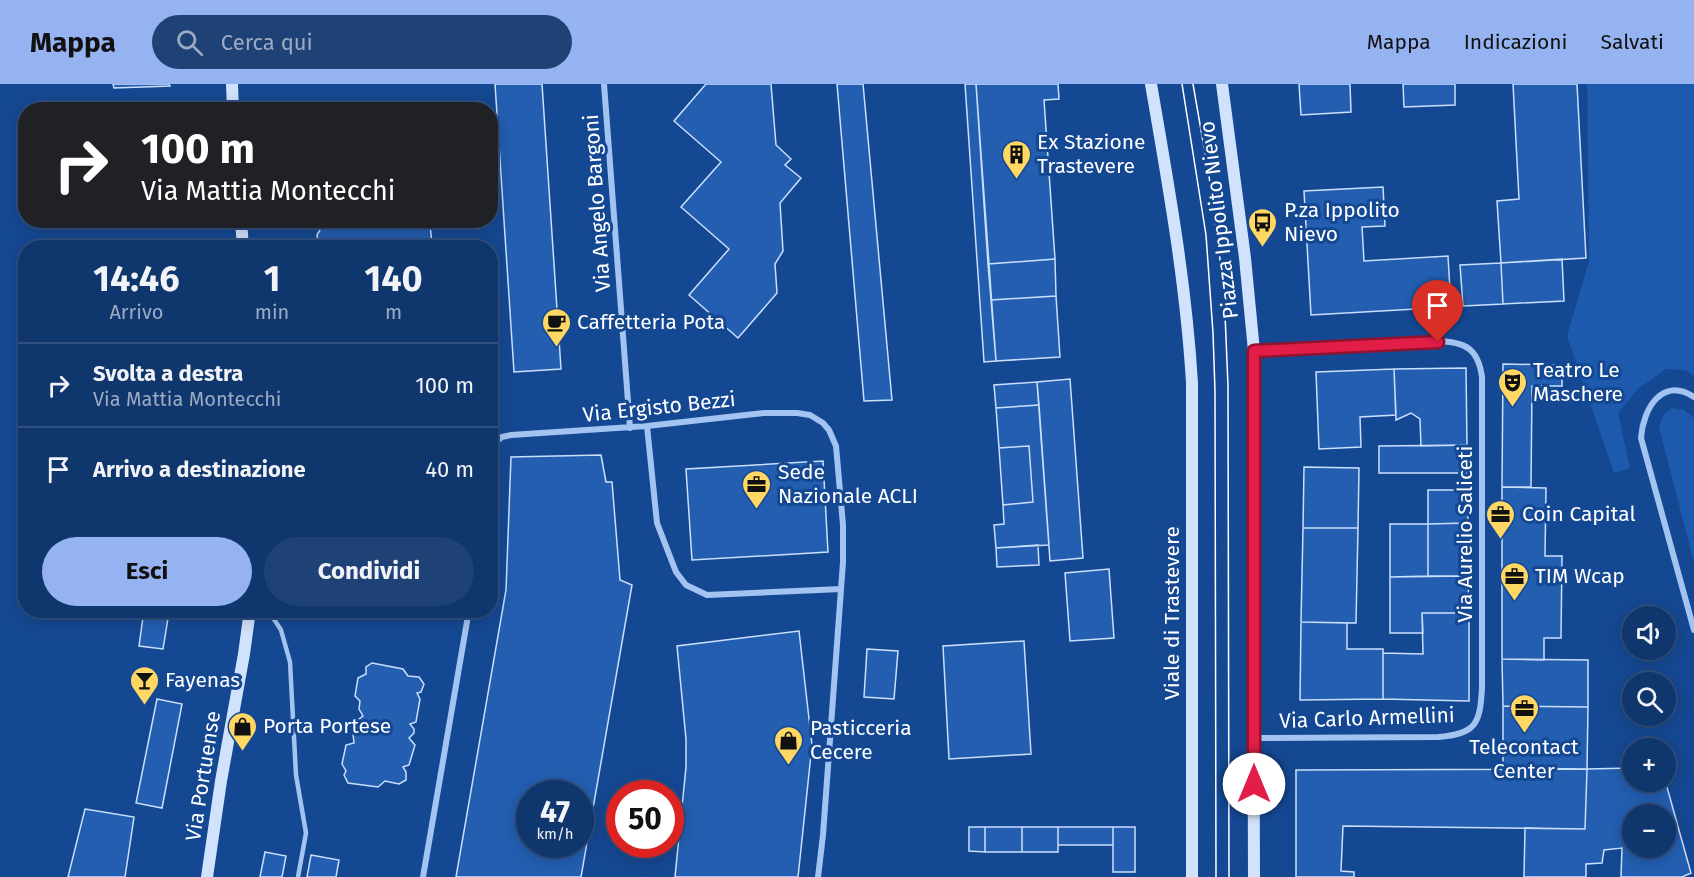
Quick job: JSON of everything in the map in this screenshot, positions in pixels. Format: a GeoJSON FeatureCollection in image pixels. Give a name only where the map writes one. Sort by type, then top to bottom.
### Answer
{"type":"FeatureCollection","features":[{"type":"Feature","properties":{"kind":"main road"},"geometry":{"type":"LineString","coordinates":[[232,84],[233,102]]}},
{"type":"Feature","properties":{"kind":"main road","name":"Piazza Ippolito Nievo"},"geometry":{"type":"LineString","coordinates":[[1151,84],[1178,237],[1190,348]]}},
{"type":"Feature","properties":{"kind":"main road","name":"Piazza Ippolito Nievo"},"geometry":{"type":"LineString","coordinates":[[1222,84],[1245,258],[1254,351]]}},
{"type":"Feature","properties":{"kind":"main road","name":"Viale di Trastevere"},"geometry":{"type":"LineString","coordinates":[[1190,348],[1192,383],[1192,877]]}},
{"type":"Feature","properties":{"kind":"main road"},"geometry":{"type":"LineString","coordinates":[[1254,351],[1254,877]]}},
{"type":"Feature","properties":{"kind":"main road","name":"Via Portuense"},"geometry":{"type":"LineString","coordinates":[[207,877],[249,618]]}},
{"type":"Feature","properties":{"kind":"street","name":"Via Angelo Bargoni"},"geometry":{"type":"LineString","coordinates":[[604,84],[630,428]]}},
{"type":"Feature","properties":{"kind":"street","name":"Via Aurelio Saliceti"},"geometry":{"type":"LineString","coordinates":[[1254,351],[1438,342],[1462,344],[1476,356],[1481,367],[1482,385],[1482,688],[1481,706],[1475,722]]}},
{"type":"Feature","properties":{"kind":"street"},"geometry":{"type":"LineString","coordinates":[[1694,397],[1680,389],[1672,390],[1654,401],[1642,424],[1641,438],[1694,630]]}},
{"type":"Feature","properties":{"kind":"street","name":"Via Ergisto Bezzi"},"geometry":{"type":"LineString","coordinates":[[498,440],[502,437],[518,434],[630,428],[764,413],[810,414],[823,423],[834,438],[837,452],[843,525],[841,589]]}},
{"type":"Feature","properties":{"kind":"street"},"geometry":{"type":"LineString","coordinates":[[647,426],[657,522],[676,572],[686,585],[707,595],[841,589],[818,877]]}},
{"type":"Feature","properties":{"kind":"street"},"geometry":{"type":"LineString","coordinates":[[423,877],[468,618]]}},
{"type":"Feature","properties":{"kind":"street","name":"Via Carlo Armellini"},"geometry":{"type":"LineString","coordinates":[[1254,738],[1438,737],[1461,734],[1470,729],[1475,722]]}},
{"type":"Feature","properties":{"kind":"lane"},"geometry":{"type":"LineString","coordinates":[[273,618],[281,630],[290,662],[296,775],[306,833],[298,877]]}},
{"type":"Feature","properties":{"kind":"shaded area"},"geometry":{"type":"Polygon","coordinates":[[[1587,84],[1694,84],[1694,376],[1685,370],[1666,369],[1638,389],[1618,413],[1630,468],[1614,473],[1567,336],[1589,261],[1587,84]]]}},
{"type":"Feature","properties":{"kind":"shaded area"},"geometry":{"type":"Polygon","coordinates":[[[1672,408],[1684,410],[1694,418],[1694,562],[1659,428],[1663,415],[1672,408]]]}},
{"type":"Feature","properties":{"kind":"building"},"geometry":{"type":"Polygon","coordinates":[[[113,84],[169,84],[170,86],[114,88],[113,84]]]}},
{"type":"Feature","properties":{"kind":"building"},"geometry":{"type":"Polygon","coordinates":[[[495,84],[542,84],[561,369],[514,372],[498,102],[495,84]]]}},
{"type":"Feature","properties":{"kind":"building"},"geometry":{"type":"Polygon","coordinates":[[[706,84],[771,84],[776,145],[791,159],[785,165],[801,178],[780,203],[783,251],[775,264],[777,293],[738,338],[689,295],[729,249],[681,207],[721,162],[674,121],[706,84]]]}},
{"type":"Feature","properties":{"kind":"building"},"geometry":{"type":"Polygon","coordinates":[[[837,84],[863,84],[892,400],[864,401],[837,84]]]}},
{"type":"Feature","properties":{"kind":"building"},"geometry":{"type":"Polygon","coordinates":[[[965,84],[976,84],[996,361],[984,362],[965,84]]]}},
{"type":"Feature","properties":{"kind":"building","name":"Ex Stazione Trastevere"},"geometry":{"type":"Polygon","coordinates":[[[976,84],[1058,84],[1059,99],[1044,100],[1055,259],[988,264],[976,84]]]}},
{"type":"Feature","properties":{"kind":"building"},"geometry":{"type":"Polygon","coordinates":[[[1299,84],[1350,84],[1351,112],[1301,115],[1299,84]]]}},
{"type":"Feature","properties":{"kind":"building"},"geometry":{"type":"Polygon","coordinates":[[[1403,84],[1455,84],[1455,105],[1404,107],[1403,84]]]}},
{"type":"Feature","properties":{"kind":"building"},"geometry":{"type":"Polygon","coordinates":[[[1513,84],[1577,84],[1586,258],[1501,263],[1497,201],[1519,199],[1513,84]]]}},
{"type":"Feature","properties":{"kind":"building"},"geometry":{"type":"Polygon","coordinates":[[[1383,187],[1385,226],[1362,227],[1364,261],[1448,256],[1451,307],[1311,315],[1304,191],[1383,187]]]}},
{"type":"Feature","properties":{"kind":"building"},"geometry":{"type":"Polygon","coordinates":[[[320,228],[430,228],[432,240],[318,240],[317,235],[320,228]]]}},
{"type":"Feature","properties":{"kind":"building"},"geometry":{"type":"Polygon","coordinates":[[[1055,259],[1056,296],[991,300],[988,264],[1055,259]]]}},
{"type":"Feature","properties":{"kind":"building"},"geometry":{"type":"Polygon","coordinates":[[[1562,259],[1564,301],[1503,304],[1501,263],[1562,259]]]}},
{"type":"Feature","properties":{"kind":"building"},"geometry":{"type":"Polygon","coordinates":[[[1501,263],[1503,304],[1463,306],[1460,265],[1501,263]]]}},
{"type":"Feature","properties":{"kind":"building"},"geometry":{"type":"Polygon","coordinates":[[[1056,296],[1060,357],[996,361],[991,300],[1056,296]]]}},
{"type":"Feature","properties":{"kind":"building"},"geometry":{"type":"Polygon","coordinates":[[[1503,364],[1562,365],[1562,386],[1532,386],[1531,487],[1502,487],[1503,364]]]}},
{"type":"Feature","properties":{"kind":"building"},"geometry":{"type":"Polygon","coordinates":[[[1466,368],[1467,445],[1421,446],[1420,419],[1411,413],[1396,420],[1394,369],[1466,368]]]}},
{"type":"Feature","properties":{"kind":"building"},"geometry":{"type":"Polygon","coordinates":[[[1394,369],[1396,415],[1360,417],[1361,447],[1319,449],[1316,372],[1394,369]]]}},
{"type":"Feature","properties":{"kind":"building"},"geometry":{"type":"Polygon","coordinates":[[[1070,379],[1083,558],[1050,561],[1037,382],[1070,379]]]}},
{"type":"Feature","properties":{"kind":"building"},"geometry":{"type":"Polygon","coordinates":[[[1037,382],[1039,405],[996,408],[994,385],[1037,382]]]}},
{"type":"Feature","properties":{"kind":"building"},"geometry":{"type":"Polygon","coordinates":[[[1039,405],[1049,545],[996,548],[994,525],[1004,524],[1003,505],[1033,502],[1029,446],[999,448],[996,408],[1039,405]]]}},
{"type":"Feature","properties":{"kind":"building"},"geometry":{"type":"Polygon","coordinates":[[[1467,445],[1467,473],[1379,473],[1379,446],[1467,445]]]}},
{"type":"Feature","properties":{"kind":"building"},"geometry":{"type":"Polygon","coordinates":[[[1029,446],[1033,502],[1003,505],[999,448],[1029,446]]]}},
{"type":"Feature","properties":{"kind":"building"},"geometry":{"type":"Polygon","coordinates":[[[601,455],[606,482],[612,482],[620,580],[632,585],[594,803],[594,780],[516,780],[516,858],[584,858],[581,877],[456,877],[506,590],[511,457],[601,455]]]}},
{"type":"Feature","properties":{"kind":"building","name":"Sede Nazionale ACLI"},"geometry":{"type":"Polygon","coordinates":[[[823,461],[828,552],[692,560],[686,469],[823,461]]]}},
{"type":"Feature","properties":{"kind":"building"},"geometry":{"type":"Polygon","coordinates":[[[1304,467],[1359,468],[1358,528],[1303,528],[1304,467]]]}},
{"type":"Feature","properties":{"kind":"building"},"geometry":{"type":"Polygon","coordinates":[[[1502,487],[1546,488],[1545,556],[1562,556],[1561,638],[1544,638],[1544,660],[1502,659],[1502,487]]]}},
{"type":"Feature","properties":{"kind":"building"},"geometry":{"type":"Polygon","coordinates":[[[1428,490],[1468,490],[1468,523],[1428,524],[1428,490]]]}},
{"type":"Feature","properties":{"kind":"building"},"geometry":{"type":"Polygon","coordinates":[[[1468,523],[1468,576],[1428,576],[1428,524],[1468,523]]]}},
{"type":"Feature","properties":{"kind":"building"},"geometry":{"type":"Polygon","coordinates":[[[1390,524],[1428,524],[1428,576],[1390,577],[1390,524]]]}},
{"type":"Feature","properties":{"kind":"building"},"geometry":{"type":"Polygon","coordinates":[[[1303,528],[1358,528],[1356,623],[1301,622],[1303,528]]]}},
{"type":"Feature","properties":{"kind":"building"},"geometry":{"type":"Polygon","coordinates":[[[1038,545],[1039,565],[997,567],[996,548],[1038,545]]]}},
{"type":"Feature","properties":{"kind":"building"},"geometry":{"type":"Polygon","coordinates":[[[1109,569],[1114,638],[1070,641],[1065,573],[1109,569]]]}},
{"type":"Feature","properties":{"kind":"building"},"geometry":{"type":"Polygon","coordinates":[[[1468,576],[1469,613],[1422,613],[1423,633],[1390,633],[1390,577],[1468,576]]]}},
{"type":"Feature","properties":{"kind":"building"},"geometry":{"type":"Polygon","coordinates":[[[1422,613],[1469,613],[1469,701],[1383,699],[1383,653],[1423,654],[1422,613]]]}},
{"type":"Feature","properties":{"kind":"building"},"geometry":{"type":"Polygon","coordinates":[[[143,618],[168,618],[163,649],[139,646],[143,618]]]}},
{"type":"Feature","properties":{"kind":"building"},"geometry":{"type":"Polygon","coordinates":[[[1301,622],[1347,623],[1347,649],[1383,649],[1383,699],[1300,700],[1301,622]]]}},
{"type":"Feature","properties":{"kind":"building"},"geometry":{"type":"Polygon","coordinates":[[[799,631],[812,745],[798,877],[675,877],[677,858],[684,858],[686,767],[686,739],[677,646],[799,631]]]}},
{"type":"Feature","properties":{"kind":"building"},"geometry":{"type":"Polygon","coordinates":[[[1024,641],[1031,754],[949,759],[943,646],[1024,641]]]}},
{"type":"Feature","properties":{"kind":"building"},"geometry":{"type":"Polygon","coordinates":[[[867,649],[898,651],[894,699],[864,697],[867,649]]]}},
{"type":"Feature","properties":{"kind":"building"},"geometry":{"type":"Polygon","coordinates":[[[1502,659],[1588,660],[1588,707],[1503,706],[1502,659]]]}},
{"type":"Feature","properties":{"kind":"building"},"geometry":{"type":"Polygon","coordinates":[[[372,663],[403,669],[408,676],[419,677],[424,684],[421,692],[417,693],[420,699],[416,722],[410,724],[414,733],[409,738],[415,745],[409,765],[403,767],[406,780],[399,784],[385,781],[378,787],[348,783],[342,764],[346,745],[354,743],[353,734],[359,732],[355,722],[363,716],[359,709],[360,701],[355,696],[358,678],[366,674],[366,667],[372,663]]]}},
{"type":"Feature","properties":{"kind":"building"},"geometry":{"type":"Polygon","coordinates":[[[157,699],[182,704],[162,808],[136,803],[157,699]]]}},
{"type":"Feature","properties":{"kind":"building"},"geometry":{"type":"Polygon","coordinates":[[[1503,706],[1588,707],[1587,769],[1503,768],[1503,706]]]}},
{"type":"Feature","properties":{"kind":"building"},"geometry":{"type":"Polygon","coordinates":[[[1622,768],[1622,792],[1668,792],[1672,804],[1622,804],[1622,848],[1604,850],[1602,863],[1586,864],[1586,877],[1524,877],[1525,828],[1585,829],[1587,769],[1622,768]]]}},
{"type":"Feature","properties":{"kind":"building"},"geometry":{"type":"Polygon","coordinates":[[[1587,769],[1585,829],[1343,826],[1341,871],[1354,872],[1354,877],[1296,877],[1296,770],[1587,769]]]}},
{"type":"Feature","properties":{"kind":"building"},"geometry":{"type":"Polygon","coordinates":[[[85,809],[134,817],[125,877],[68,877],[85,809]]]}},
{"type":"Feature","properties":{"kind":"building"},"geometry":{"type":"Polygon","coordinates":[[[1676,819],[1691,873],[1682,877],[1621,877],[1622,848],[1622,858],[1676,858],[1676,819]]]}},
{"type":"Feature","properties":{"kind":"building"},"geometry":{"type":"Polygon","coordinates":[[[969,827],[985,827],[985,852],[969,851],[969,827]]]}},
{"type":"Feature","properties":{"kind":"building"},"geometry":{"type":"Polygon","coordinates":[[[985,827],[1022,827],[1022,852],[985,852],[985,827]]]}},
{"type":"Feature","properties":{"kind":"building"},"geometry":{"type":"Polygon","coordinates":[[[1022,827],[1058,827],[1058,852],[1022,852],[1022,827]]]}},
{"type":"Feature","properties":{"kind":"building"},"geometry":{"type":"Polygon","coordinates":[[[1058,827],[1113,827],[1113,845],[1058,845],[1058,827]]]}},
{"type":"Feature","properties":{"kind":"building"},"geometry":{"type":"Polygon","coordinates":[[[1113,827],[1135,827],[1135,872],[1113,872],[1113,827]]]}},
{"type":"Feature","properties":{"kind":"building"},"geometry":{"type":"Polygon","coordinates":[[[265,852],[286,856],[282,877],[260,877],[265,852]]]}},
{"type":"Feature","properties":{"kind":"building"},"geometry":{"type":"Polygon","coordinates":[[[311,855],[339,860],[336,877],[307,877],[311,855]]]}},
{"type":"Feature","properties":{"kind":"tram line"},"geometry":{"type":"LineString","coordinates":[[1182,84],[1206,235],[1213,333],[1216,877]]}},
{"type":"Feature","properties":{"kind":"tram line"},"geometry":{"type":"LineString","coordinates":[[1193,84],[1209,176],[1224,290],[1228,386],[1229,877]]}},
{"type":"Feature","properties":{"kind":"place","name":"Ex Stazione Trastevere"},"geometry":{"type":"Point","coordinates":[1016,180]}},
{"type":"Feature","properties":{"kind":"place","name":"P.za Ippolito Nievo"},"geometry":{"type":"Point","coordinates":[1263,248]}},
{"type":"Feature","properties":{"kind":"place","name":"Caffetteria Pota"},"geometry":{"type":"Point","coordinates":[556,348]}},
{"type":"Feature","properties":{"kind":"place","name":"Teatro Le Maschere"},"geometry":{"type":"Point","coordinates":[1512,408]}},
{"type":"Feature","properties":{"kind":"place","name":"Sede Nazionale ACLI"},"geometry":{"type":"Point","coordinates":[757,510]}},
{"type":"Feature","properties":{"kind":"place","name":"Coin Capital"},"geometry":{"type":"Point","coordinates":[1501,540]}},
{"type":"Feature","properties":{"kind":"place","name":"TIM Wcap"},"geometry":{"type":"Point","coordinates":[1514,602]}},
{"type":"Feature","properties":{"kind":"place","name":"Fayenas"},"geometry":{"type":"Point","coordinates":[144,706]}},
{"type":"Feature","properties":{"kind":"place","name":"Telecontact Center"},"geometry":{"type":"Point","coordinates":[1524,734]}},
{"type":"Feature","properties":{"kind":"place","name":"Porta Portese"},"geometry":{"type":"Point","coordinates":[242,752]}},
{"type":"Feature","properties":{"kind":"place","name":"Pasticceria Cecere"},"geometry":{"type":"Point","coordinates":[789,766]}},
{"type":"Feature","properties":{"kind":"route"},"geometry":{"type":"LineString","coordinates":[[1254,784],[1254,351],[1438,342]]}}]}
